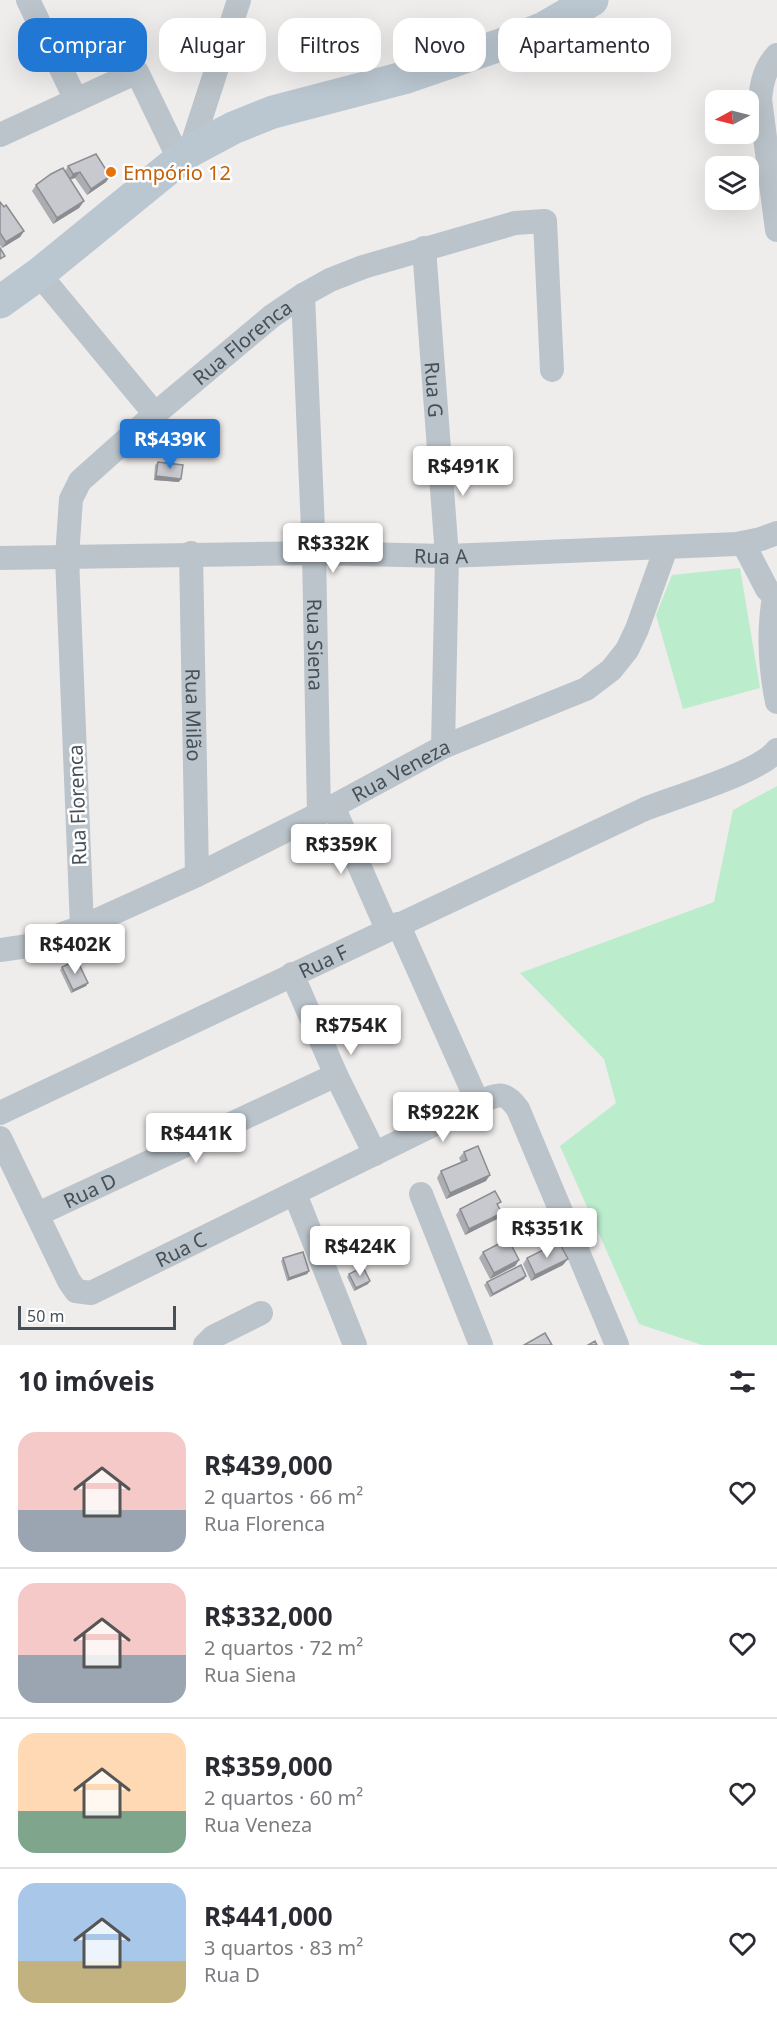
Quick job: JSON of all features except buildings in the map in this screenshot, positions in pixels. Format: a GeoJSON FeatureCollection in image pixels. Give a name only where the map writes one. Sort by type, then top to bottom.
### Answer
{"type":"FeatureCollection","features":[{"type":"Feature","properties":{"kind":"street"},"geometry":{"type":"LineString","coordinates":[[28,0],[76,100]]}},
{"type":"Feature","properties":{"kind":"street"},"geometry":{"type":"LineString","coordinates":[[184,155],[238,0]]}},
{"type":"Feature","properties":{"kind":"street"},"geometry":{"type":"LineString","coordinates":[[0,303],[39,274],[184,155],[233,128],[273,112],[407,77],[509,42],[544,28],[592,0]]}},
{"type":"Feature","properties":{"kind":"street"},"geometry":{"type":"LineString","coordinates":[[777,55],[770,63],[762,80],[760,99],[777,227]]}},
{"type":"Feature","properties":{"kind":"street"},"geometry":{"type":"LineString","coordinates":[[0,135],[137,72],[184,155]]}},
{"type":"Feature","properties":{"kind":"street","name":"Rua Florenca"},"geometry":{"type":"LineString","coordinates":[[82,927],[67,557],[71,499],[80,481],[155,414],[272,316],[303,295],[330,280],[363,267],[515,223],[545,220],[552,370]]}},
{"type":"Feature","properties":{"kind":"street","name":"Rua G"},"geometry":{"type":"LineString","coordinates":[[424,248],[447,556],[443,747]]}},
{"type":"Feature","properties":{"kind":"street"},"geometry":{"type":"LineString","coordinates":[[39,274],[155,414]]}},
{"type":"Feature","properties":{"kind":"street","name":"Rua Siena"},"geometry":{"type":"LineString","coordinates":[[303,295],[326,810]]}},
{"type":"Feature","properties":{"kind":"street","name":"Rua A"},"geometry":{"type":"LineString","coordinates":[[0,558],[314,552],[447,556],[743,543],[777,533]]}},
{"type":"Feature","properties":{"kind":"street"},"geometry":{"type":"LineString","coordinates":[[743,543],[767,589],[775,598],[770,619],[770,646],[777,702]]}},
{"type":"Feature","properties":{"kind":"street","name":"Rua Veneza"},"geometry":{"type":"LineString","coordinates":[[0,950],[28,946],[82,927],[197,875],[326,810],[443,747],[586,689],[611,670],[627,650],[637,629],[666,548]]}},
{"type":"Feature","properties":{"kind":"street","name":"Rua Milão"},"geometry":{"type":"LineString","coordinates":[[191,553],[197,875]]}},
{"type":"Feature","properties":{"kind":"street","name":"Rua F"},"geometry":{"type":"LineString","coordinates":[[0,1113],[645,809],[725,779],[762,762],[777,750]]}},
{"type":"Feature","properties":{"kind":"street"},"geometry":{"type":"LineString","coordinates":[[326,810],[393,926],[478,1103]]}},
{"type":"Feature","properties":{"kind":"street"},"geometry":{"type":"LineString","coordinates":[[291,974],[336,1075],[375,1154]]}},
{"type":"Feature","properties":{"kind":"street","name":"Rua D"},"geometry":{"type":"LineString","coordinates":[[38,1214],[336,1075]]}},
{"type":"Feature","properties":{"kind":"street"},"geometry":{"type":"LineString","coordinates":[[355,1345],[295,1194],[492,1096],[502,1095],[511,1098],[518,1109],[617,1345]]}},
{"type":"Feature","properties":{"kind":"street","name":"Rua D"},"geometry":{"type":"LineString","coordinates":[[0,1138],[69,1281]]}},
{"type":"Feature","properties":{"kind":"street","name":"Rua C"},"geometry":{"type":"LineString","coordinates":[[69,1281],[76,1291],[91,1293],[295,1194]]}},
{"type":"Feature","properties":{"kind":"street"},"geometry":{"type":"LineString","coordinates":[[421,1194],[481,1345]]}},
{"type":"Feature","properties":{"kind":"street"},"geometry":{"type":"LineString","coordinates":[[205,1345],[213,1337],[261,1313]]}},
{"type":"Feature","properties":{"kind":"green space"},"geometry":{"type":"Polygon","coordinates":[[[740,568],[760,688],[683,709],[656,615],[672,575],[740,568]]]}},
{"type":"Feature","properties":{"kind":"green space"},"geometry":{"type":"Polygon","coordinates":[[[777,786],[777,1345],[702,1345],[639,1324],[560,1146],[616,1103],[604,1059],[520,973],[714,902],[733,810],[777,786]]]}},
{"type":"Feature","properties":{"kind":"place","name":"Empório 12"},"geometry":{"type":"Point","coordinates":[111,172]}}]}
